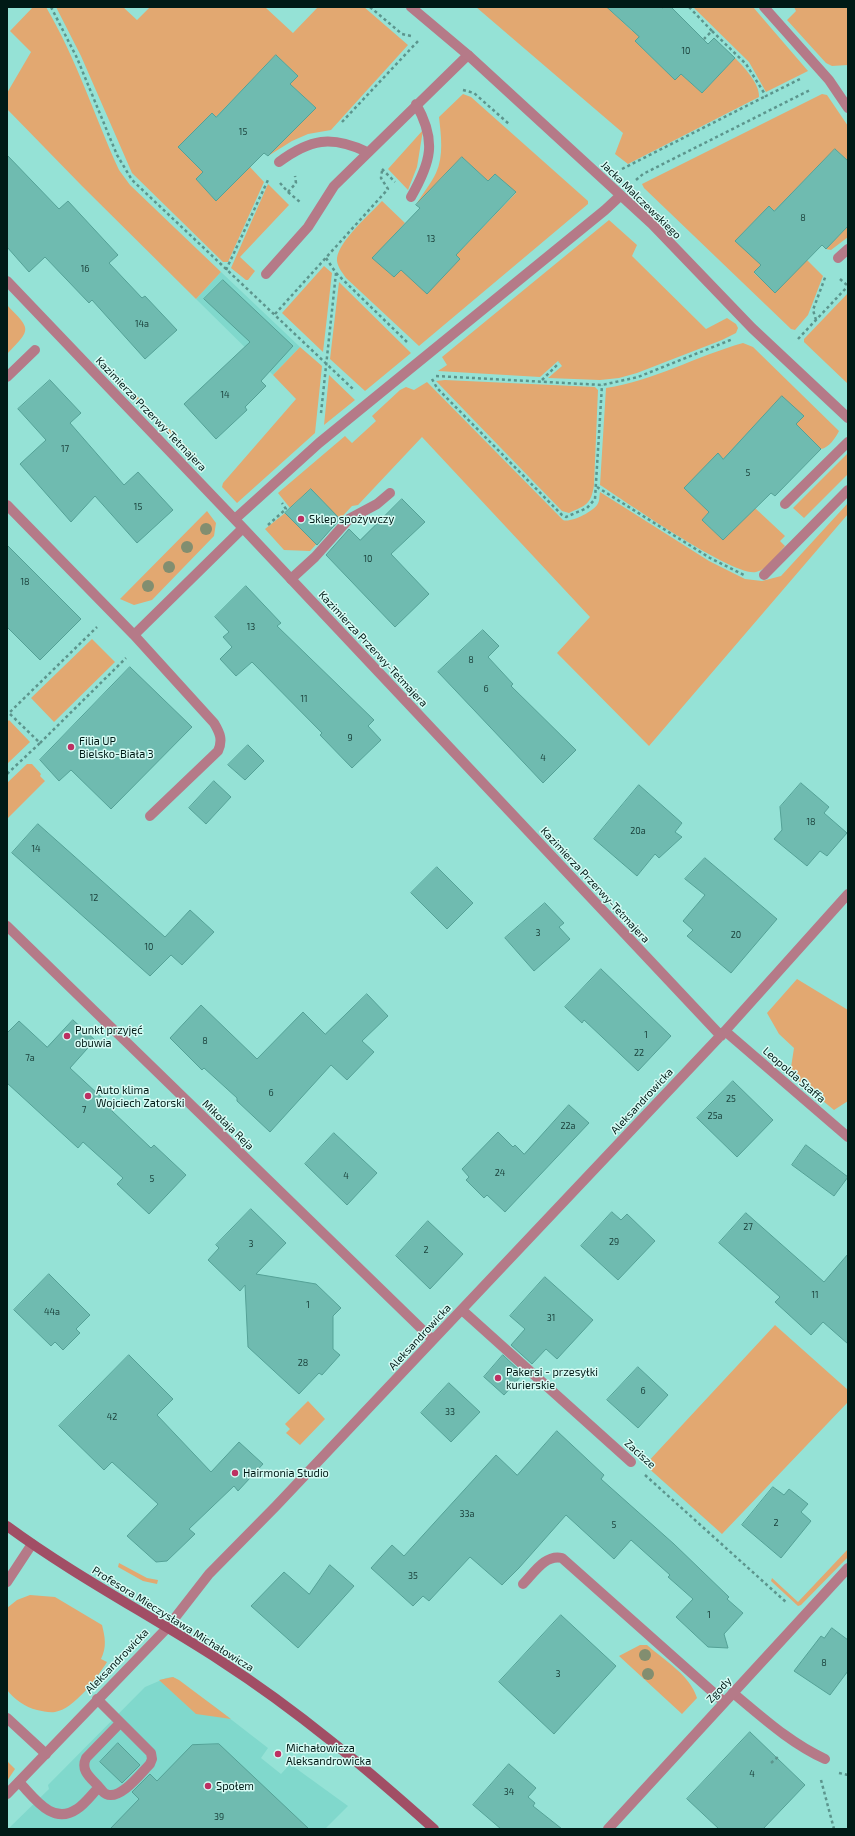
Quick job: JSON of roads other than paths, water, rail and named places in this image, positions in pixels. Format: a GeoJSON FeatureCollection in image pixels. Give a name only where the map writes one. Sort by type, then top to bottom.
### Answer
{"type":"FeatureCollection","features":[{"type":"Feature","properties":{"kind":"street","name":"Jacka Malczewskiego"},"geometry":{"type":"LineString","coordinates":[[411,7],[468,54],[652,224],[752,328],[848,418]]}},
{"type":"Feature","properties":{"kind":"street"},"geometry":{"type":"LineString","coordinates":[[764,7],[820,69],[848,108]]}},
{"type":"Feature","properties":{"kind":"street"},"geometry":{"type":"LineString","coordinates":[[266,274],[308,227],[334,186],[468,54]]}},
{"type":"Feature","properties":{"kind":"street"},"geometry":{"type":"LineString","coordinates":[[411,198],[422,178],[429,147],[428,128],[416,104]]}},
{"type":"Feature","properties":{"kind":"street"},"geometry":{"type":"LineString","coordinates":[[279,162],[302,147],[323,142],[334,141],[344,143],[367,152]]}},
{"type":"Feature","properties":{"kind":"street"},"geometry":{"type":"LineString","coordinates":[[235,519],[319,443],[605,210],[620,196]]}},
{"type":"Feature","properties":{"kind":"street"},"geometry":{"type":"LineString","coordinates":[[838,258],[848,249]]}},
{"type":"Feature","properties":{"kind":"street","name":"Kazimierza Przerwy-Tetmajera"},"geometry":{"type":"LineString","coordinates":[[7,281],[235,519],[723,1034]]}},
{"type":"Feature","properties":{"kind":"street"},"geometry":{"type":"LineString","coordinates":[[7,377],[35,350]]}},
{"type":"Feature","properties":{"kind":"street"},"geometry":{"type":"LineString","coordinates":[[785,504],[848,442]]}},
{"type":"Feature","properties":{"kind":"street"},"geometry":{"type":"LineString","coordinates":[[764,575],[848,490]]}},
{"type":"Feature","properties":{"kind":"street"},"geometry":{"type":"LineString","coordinates":[[291,579],[315,557],[349,519],[377,504],[390,493]]}},
{"type":"Feature","properties":{"kind":"street"},"geometry":{"type":"LineString","coordinates":[[7,506],[134,635],[214,722],[220,732],[222,744],[218,751],[150,816]]}},
{"type":"Feature","properties":{"kind":"street"},"geometry":{"type":"LineString","coordinates":[[134,635],[243,528]]}},
{"type":"Feature","properties":{"kind":"street","name":"Aleksandrowicka"},"geometry":{"type":"LineString","coordinates":[[7,1794],[167,1628],[209,1574],[276,1506],[723,1034],[848,894]]}},
{"type":"Feature","properties":{"kind":"street","name":"Mikołaja Reja"},"geometry":{"type":"LineString","coordinates":[[7,926],[433,1340]]}},
{"type":"Feature","properties":{"kind":"street","name":"Leopolda Staffa"},"geometry":{"type":"LineString","coordinates":[[723,1034],[848,1137]]}},
{"type":"Feature","properties":{"kind":"street","name":"Zacisze"},"geometry":{"type":"LineString","coordinates":[[462,1310],[631,1462]]}},
{"type":"Feature","properties":{"kind":"street","name":"Profesora Mieczysława Michałowicza"},"geometry":{"type":"LineString","coordinates":[[7,1526],[97,1587],[222,1661],[324,1735],[434,1829]]}},
{"type":"Feature","properties":{"kind":"street"},"geometry":{"type":"LineString","coordinates":[[7,1582],[32,1544]]}},
{"type":"Feature","properties":{"kind":"street"},"geometry":{"type":"LineString","coordinates":[[523,1584],[548,1558],[555,1556],[562,1558],[724,1702]]}},
{"type":"Feature","properties":{"kind":"street","name":"Zgody"},"geometry":{"type":"LineString","coordinates":[[608,1829],[848,1568]]}},
{"type":"Feature","properties":{"kind":"street"},"geometry":{"type":"LineString","coordinates":[[733,1693],[788,1738],[825,1759]]}},
{"type":"Feature","properties":{"kind":"street"},"geometry":{"type":"LineString","coordinates":[[97,1699],[151,1753],[152,1758],[150,1764],[122,1792],[114,1795],[106,1794],[87,1774],[84,1762],[86,1758],[120,1723]]}},
{"type":"Feature","properties":{"kind":"street"},"geometry":{"type":"LineString","coordinates":[[7,1718],[46,1754]]}},
{"type":"Feature","properties":{"kind":"street"},"geometry":{"type":"LineString","coordinates":[[19,1782],[45,1810],[54,1814],[62,1815],[77,1809],[99,1787]]}},
{"type":"Feature","properties":{"kind":"place","name":"Sklep spożywczy"},"geometry":{"type":"Point","coordinates":[301,519]}},
{"type":"Feature","properties":{"kind":"place","name":"Filia UP Bielsko-Biała 3"},"geometry":{"type":"Point","coordinates":[71,747]}},
{"type":"Feature","properties":{"kind":"place","name":"Punkt przyjęć obuwia"},"geometry":{"type":"Point","coordinates":[67,1036]}},
{"type":"Feature","properties":{"kind":"place","name":"Auto klima Wojciech Zatorski"},"geometry":{"type":"Point","coordinates":[88,1096]}},
{"type":"Feature","properties":{"kind":"place","name":"Pakersi - przesyłki kurierskie"},"geometry":{"type":"Point","coordinates":[498,1378]}},
{"type":"Feature","properties":{"kind":"place","name":"Hairmonia Studio"},"geometry":{"type":"Point","coordinates":[235,1473]}},
{"type":"Feature","properties":{"kind":"place","name":"Michałowicza Aleksandrowicka"},"geometry":{"type":"Point","coordinates":[278,1754]}},
{"type":"Feature","properties":{"kind":"place","name":"Społem"},"geometry":{"type":"Point","coordinates":[208,1786]}}]}
